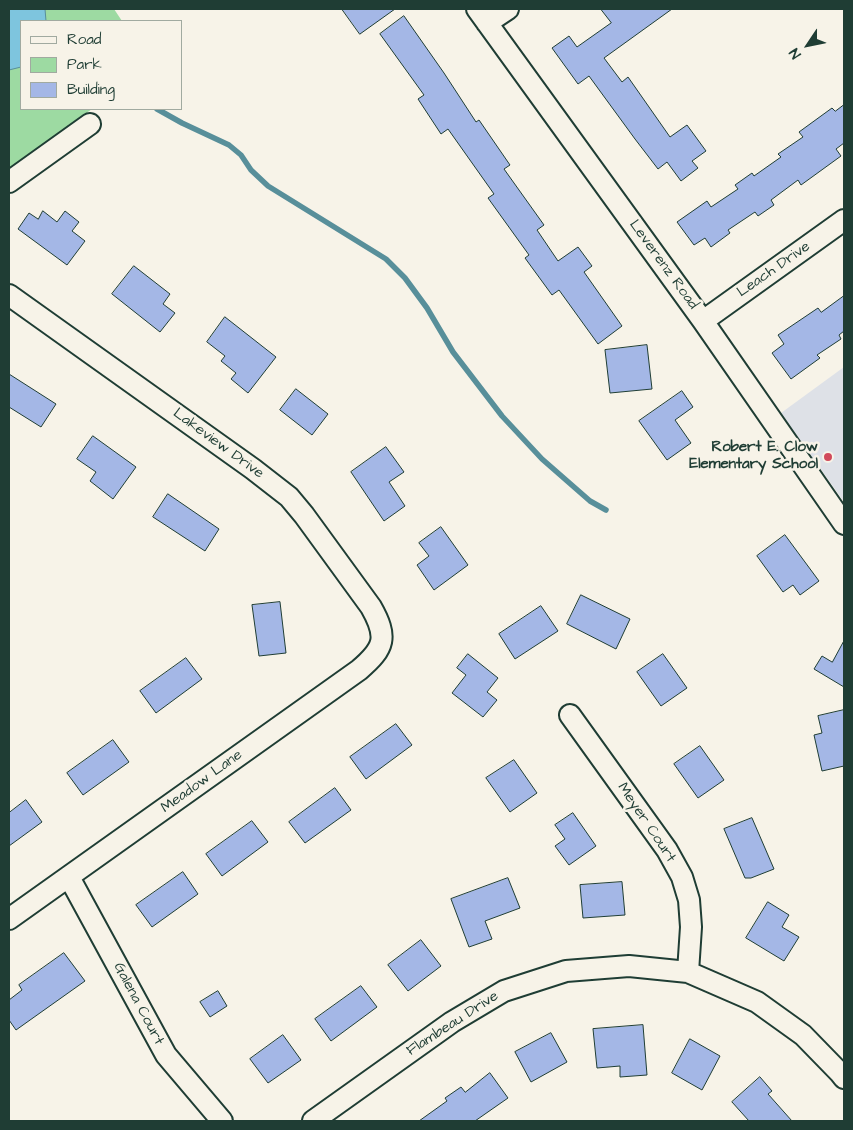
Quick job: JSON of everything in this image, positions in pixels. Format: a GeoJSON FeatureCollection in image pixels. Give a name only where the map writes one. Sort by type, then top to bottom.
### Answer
{"type":"FeatureCollection","features":[{"type":"Feature","properties":{"kind":"street"},"geometry":{"type":"LineString","coordinates":[[482,16],[508,9]]}},
{"type":"Feature","properties":{"kind":"street","name":"Leverenz Road"},"geometry":{"type":"LineString","coordinates":[[482,16],[703,321],[844,524]]}},
{"type":"Feature","properties":{"kind":"street"},"geometry":{"type":"LineString","coordinates":[[9,182],[90,124]]}},
{"type":"Feature","properties":{"kind":"street","name":"Leach Drive"},"geometry":{"type":"LineString","coordinates":[[703,321],[844,220]]}},
{"type":"Feature","properties":{"kind":"street","name":"Lakeview Drive"},"geometry":{"type":"LineString","coordinates":[[9,295],[289,497],[371,607],[379,621],[383,636]]}},
{"type":"Feature","properties":{"kind":"street","name":"Meadow Lane"},"geometry":{"type":"LineString","coordinates":[[9,919],[359,670],[373,658],[380,647],[383,636]]}},
{"type":"Feature","properties":{"kind":"street","name":"Meyer Court"},"geometry":{"type":"LineString","coordinates":[[570,715],[668,850],[682,877],[689,900],[691,927],[688,972]]}},
{"type":"Feature","properties":{"kind":"street","name":"Galena Court"},"geometry":{"type":"LineString","coordinates":[[69,877],[166,1055],[222,1121]]}},
{"type":"Feature","properties":{"kind":"street","name":"Flambeau Drive"},"geometry":{"type":"LineString","coordinates":[[313,1121],[452,1022],[504,991],[566,971],[629,966],[688,972],[757,1002],[803,1034],[844,1078]]}},
{"type":"Feature","properties":{"kind":"shaded area","name":"Robert E. Clow Elementary School"},"geometry":{"type":"Polygon","coordinates":[[[844,367],[844,502],[781,413],[844,367]]]}},
{"type":"Feature","properties":{"kind":"green space"},"geometry":{"type":"Polygon","coordinates":[[[9,9],[114,9],[121,20],[20,20],[20,110],[91,110],[9,169],[9,9]]]}},
{"type":"Feature","properties":{"kind":"water"},"geometry":{"type":"Polygon","coordinates":[[[9,9],[45,9],[46,20],[20,20],[20,67],[9,70],[9,9]]]}},
{"type":"Feature","properties":{"kind":"building"},"geometry":{"type":"Polygon","coordinates":[[[342,9],[395,9],[360,34],[342,9]]]}},
{"type":"Feature","properties":{"kind":"building"},"geometry":{"type":"Polygon","coordinates":[[[601,9],[672,9],[604,58],[622,82],[628,77],[670,137],[687,125],[706,151],[692,161],[698,168],[681,181],[667,162],[658,169],[589,76],[578,84],[552,48],[569,36],[577,47],[611,23],[601,9]]]}},
{"type":"Feature","properties":{"kind":"building"},"geometry":{"type":"Polygon","coordinates":[[[404,16],[476,122],[479,120],[510,165],[504,169],[544,225],[537,230],[558,261],[578,247],[592,266],[584,272],[622,326],[598,344],[559,290],[552,295],[525,258],[529,255],[488,198],[494,194],[448,129],[441,134],[418,99],[424,95],[380,34],[404,16]]]}},
{"type":"Feature","properties":{"kind":"building"},"geometry":{"type":"Polygon","coordinates":[[[844,105],[844,143],[836,149],[841,156],[801,185],[798,180],[771,200],[774,205],[758,216],[755,212],[728,230],[730,233],[711,247],[705,238],[694,245],[677,222],[707,201],[711,207],[738,189],[735,185],[752,173],[754,176],[781,157],[778,154],[803,137],[799,132],[832,108],[835,111],[844,105]]]}},
{"type":"Feature","properties":{"kind":"building"},"geometry":{"type":"Polygon","coordinates":[[[43,211],[57,222],[65,211],[79,222],[72,231],[85,241],[67,265],[18,229],[29,213],[38,219],[43,211]]]}},
{"type":"Feature","properties":{"kind":"building"},"geometry":{"type":"Polygon","coordinates":[[[134,266],[170,294],[163,304],[175,313],[160,332],[112,294],[134,266]]]}},
{"type":"Feature","properties":{"kind":"building"},"geometry":{"type":"Polygon","coordinates":[[[844,296],[844,331],[839,335],[841,339],[817,355],[820,358],[791,379],[772,353],[784,344],[778,335],[818,308],[821,312],[844,296]]]}},
{"type":"Feature","properties":{"kind":"building"},"geometry":{"type":"Polygon","coordinates":[[[225,317],[276,357],[248,393],[231,379],[236,373],[221,361],[225,356],[207,342],[225,317]]]}},
{"type":"Feature","properties":{"kind":"building"},"geometry":{"type":"Polygon","coordinates":[[[647,345],[652,389],[610,393],[605,350],[647,345]]]}},
{"type":"Feature","properties":{"kind":"building"},"geometry":{"type":"Polygon","coordinates":[[[9,374],[56,404],[41,427],[9,407],[9,374]]]}},
{"type":"Feature","properties":{"kind":"building"},"geometry":{"type":"Polygon","coordinates":[[[296,389],[328,414],[312,435],[280,410],[296,389]]]}},
{"type":"Feature","properties":{"kind":"building"},"geometry":{"type":"Polygon","coordinates":[[[682,391],[693,407],[675,420],[691,443],[667,460],[639,421],[682,391]]]}},
{"type":"Feature","properties":{"kind":"building"},"geometry":{"type":"Polygon","coordinates":[[[93,436],[136,467],[113,499],[90,481],[96,472],[77,459],[93,436]]]}},
{"type":"Feature","properties":{"kind":"building"},"geometry":{"type":"Polygon","coordinates":[[[386,447],[404,472],[389,482],[405,506],[384,521],[351,472],[386,447]]]}},
{"type":"Feature","properties":{"kind":"building"},"geometry":{"type":"Polygon","coordinates":[[[168,494],[219,529],[205,551],[153,517],[168,494]]]}},
{"type":"Feature","properties":{"kind":"building"},"geometry":{"type":"Polygon","coordinates":[[[441,527],[468,565],[434,590],[417,565],[429,556],[419,543],[441,527]]]}},
{"type":"Feature","properties":{"kind":"building"},"geometry":{"type":"Polygon","coordinates":[[[785,535],[819,581],[800,595],[793,585],[783,592],[757,556],[785,535]]]}},
{"type":"Feature","properties":{"kind":"building"},"geometry":{"type":"Polygon","coordinates":[[[581,595],[630,619],[616,649],[567,624],[581,595]]]}},
{"type":"Feature","properties":{"kind":"building"},"geometry":{"type":"Polygon","coordinates":[[[280,602],[286,653],[259,656],[252,605],[280,602]]]}},
{"type":"Feature","properties":{"kind":"building"},"geometry":{"type":"Polygon","coordinates":[[[541,606],[558,631],[515,659],[499,634],[541,606]]]}},
{"type":"Feature","properties":{"kind":"building"},"geometry":{"type":"Polygon","coordinates":[[[844,641],[844,687],[814,669],[822,656],[832,662],[844,641]]]}},
{"type":"Feature","properties":{"kind":"building"},"geometry":{"type":"Polygon","coordinates":[[[468,654],[498,678],[487,692],[497,700],[483,717],[452,693],[466,675],[457,668],[468,654]]]}},
{"type":"Feature","properties":{"kind":"building"},"geometry":{"type":"Polygon","coordinates":[[[663,654],[687,688],[661,706],[637,672],[663,654]]]}},
{"type":"Feature","properties":{"kind":"building"},"geometry":{"type":"Polygon","coordinates":[[[186,658],[202,679],[156,713],[140,691],[186,658]]]}},
{"type":"Feature","properties":{"kind":"building"},"geometry":{"type":"Polygon","coordinates":[[[844,710],[844,766],[822,771],[814,735],[822,733],[818,716],[844,710]]]}},
{"type":"Feature","properties":{"kind":"building"},"geometry":{"type":"Polygon","coordinates":[[[396,724],[412,745],[366,779],[350,757],[396,724]]]}},
{"type":"Feature","properties":{"kind":"building"},"geometry":{"type":"Polygon","coordinates":[[[113,740],[129,762],[83,795],[67,773],[113,740]]]}},
{"type":"Feature","properties":{"kind":"building"},"geometry":{"type":"Polygon","coordinates":[[[700,746],[724,780],[698,798],[674,764],[700,746]]]}},
{"type":"Feature","properties":{"kind":"building"},"geometry":{"type":"Polygon","coordinates":[[[514,760],[537,793],[510,812],[486,778],[514,760]]]}},
{"type":"Feature","properties":{"kind":"building"},"geometry":{"type":"Polygon","coordinates":[[[335,788],[351,810],[305,843],[289,822],[335,788]]]}},
{"type":"Feature","properties":{"kind":"building"},"geometry":{"type":"Polygon","coordinates":[[[26,800],[42,822],[9,846],[9,813],[26,800]]]}},
{"type":"Feature","properties":{"kind":"building"},"geometry":{"type":"Polygon","coordinates":[[[573,813],[596,846],[569,865],[555,846],[565,839],[555,825],[573,813]]]}},
{"type":"Feature","properties":{"kind":"building"},"geometry":{"type":"Polygon","coordinates":[[[752,818],[774,869],[751,878],[745,878],[724,829],[752,818]]]}},
{"type":"Feature","properties":{"kind":"building"},"geometry":{"type":"Polygon","coordinates":[[[252,821],[268,842],[222,876],[206,854],[252,821]]]}},
{"type":"Feature","properties":{"kind":"building"},"geometry":{"type":"Polygon","coordinates":[[[183,872],[198,894],[152,927],[136,905],[183,872]]]}},
{"type":"Feature","properties":{"kind":"building"},"geometry":{"type":"Polygon","coordinates":[[[508,878],[520,908],[485,921],[492,939],[469,947],[451,899],[508,878]]]}},
{"type":"Feature","properties":{"kind":"building"},"geometry":{"type":"Polygon","coordinates":[[[622,882],[625,915],[583,918],[580,885],[622,882]]]}},
{"type":"Feature","properties":{"kind":"building"},"geometry":{"type":"Polygon","coordinates":[[[768,902],[789,915],[782,927],[799,937],[784,961],[746,938],[768,902]]]}},
{"type":"Feature","properties":{"kind":"building"},"geometry":{"type":"Polygon","coordinates":[[[421,940],[441,966],[408,991],[388,965],[421,940]]]}},
{"type":"Feature","properties":{"kind":"building"},"geometry":{"type":"Polygon","coordinates":[[[64,953],[85,981],[16,1030],[9,1020],[9,1000],[22,990],[19,985],[64,953]]]}},
{"type":"Feature","properties":{"kind":"building"},"geometry":{"type":"Polygon","coordinates":[[[361,986],[377,1007],[331,1041],[315,1019],[361,986]]]}},
{"type":"Feature","properties":{"kind":"building"},"geometry":{"type":"Polygon","coordinates":[[[218,991],[227,1006],[210,1017],[200,1002],[218,991]]]}},
{"type":"Feature","properties":{"kind":"building"},"geometry":{"type":"Polygon","coordinates":[[[643,1025],[647,1075],[620,1077],[620,1066],[597,1068],[593,1029],[643,1025]]]}},
{"type":"Feature","properties":{"kind":"building"},"geometry":{"type":"Polygon","coordinates":[[[551,1033],[567,1062],[531,1082],[515,1052],[551,1033]]]}},
{"type":"Feature","properties":{"kind":"building"},"geometry":{"type":"Polygon","coordinates":[[[283,1035],[301,1060],[268,1083],[250,1059],[283,1035]]]}},
{"type":"Feature","properties":{"kind":"building"},"geometry":{"type":"Polygon","coordinates":[[[690,1039],[720,1056],[702,1090],[672,1073],[690,1039]]]}},
{"type":"Feature","properties":{"kind":"building"},"geometry":{"type":"Polygon","coordinates":[[[490,1073],[508,1098],[475,1121],[419,1121],[447,1101],[445,1098],[461,1087],[465,1092],[490,1073]]]}},
{"type":"Feature","properties":{"kind":"building"},"geometry":{"type":"Polygon","coordinates":[[[760,1077],[772,1091],[768,1094],[792,1121],[749,1121],[732,1102],[760,1077]]]}},
{"type":"Feature","properties":{"kind":"waterway"},"geometry":{"type":"LineString","coordinates":[[159,110],[229,145],[241,155],[251,170],[268,186],[386,259],[405,278],[427,308],[453,352],[502,416],[542,459],[590,501],[606,510]]}},
{"type":"Feature","properties":{"kind":"place","name":"Robert E. Clow Elementary School"},"geometry":{"type":"Point","coordinates":[828,457]}}]}
